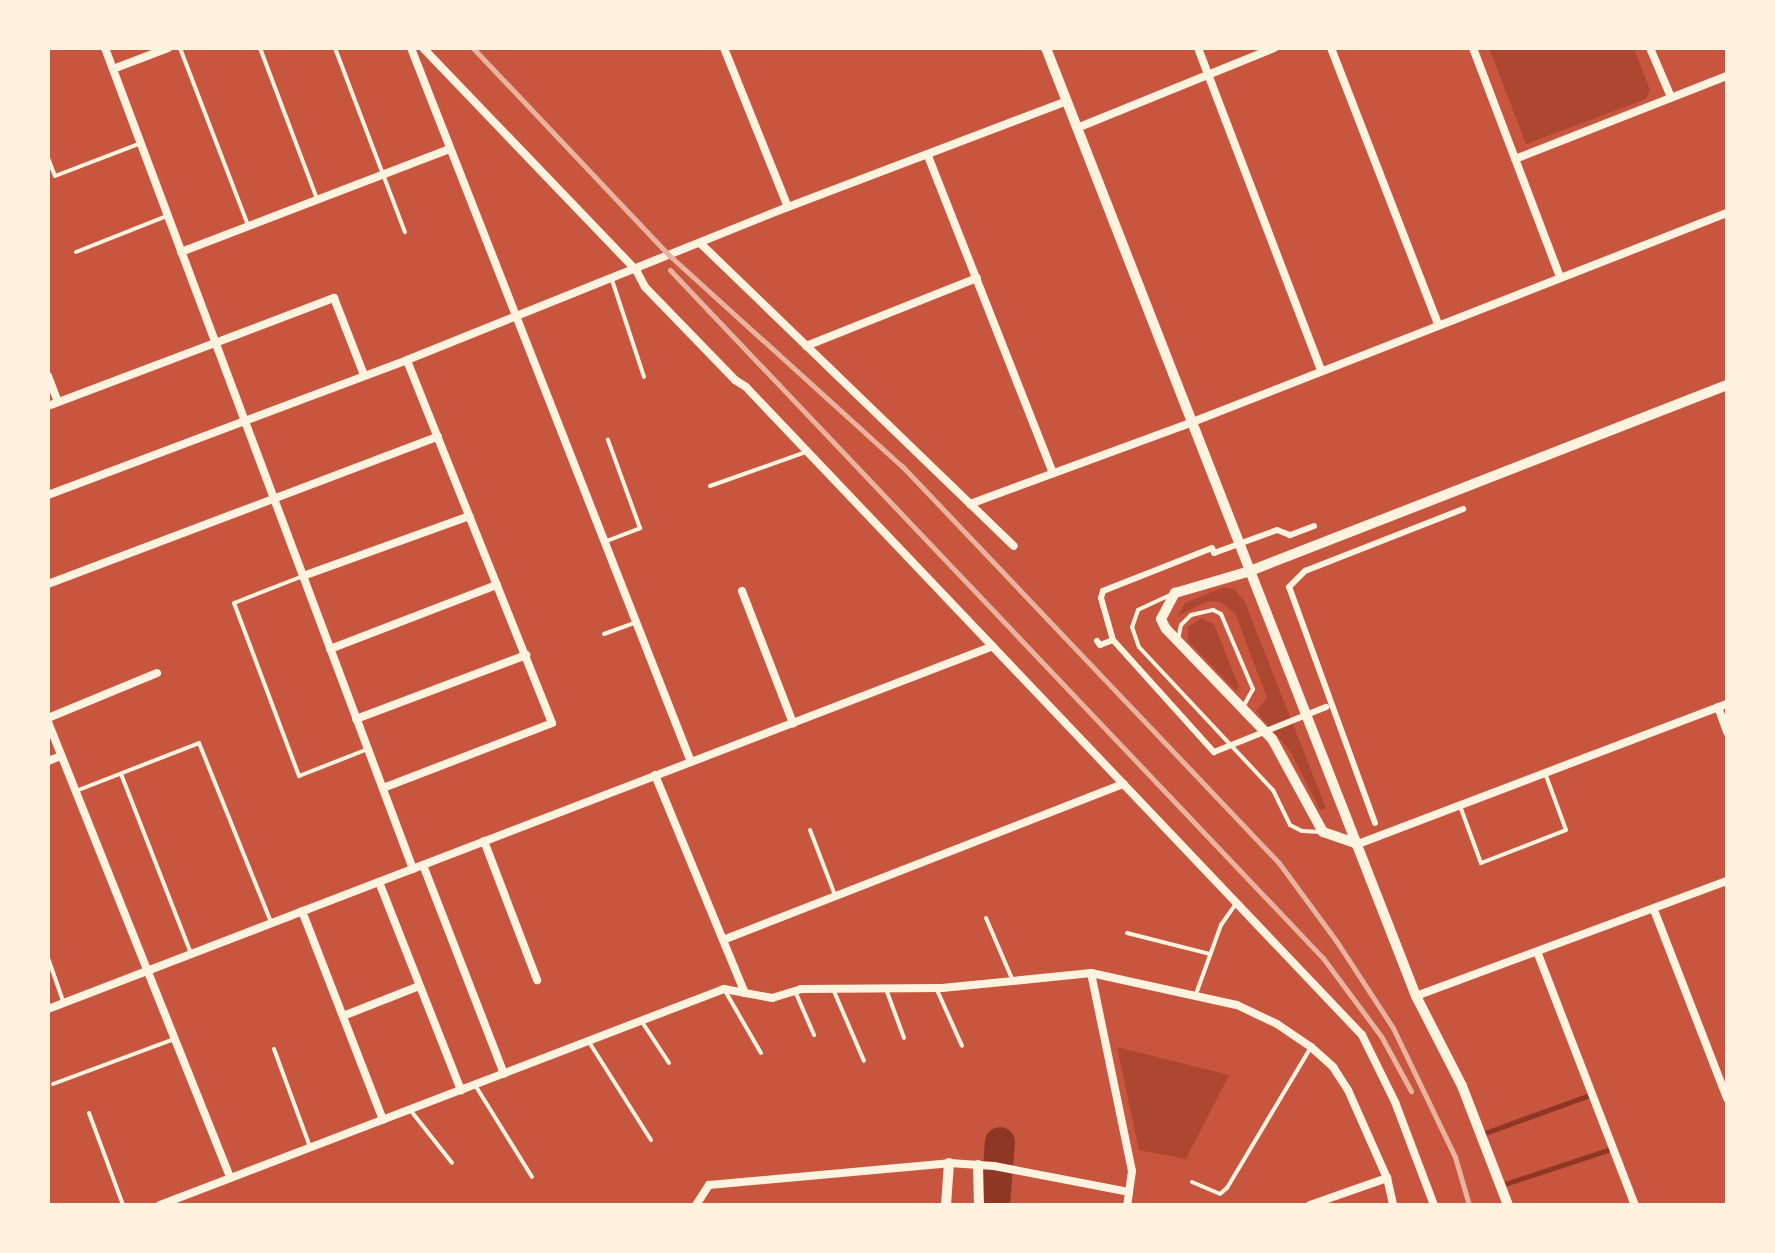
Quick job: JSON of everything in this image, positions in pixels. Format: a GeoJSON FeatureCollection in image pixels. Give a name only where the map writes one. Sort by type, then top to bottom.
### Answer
{"type":"FeatureCollection","features":[{"type":"Feature","properties":{"kind":"street"},"geometry":{"type":"LineString","coordinates":[[105,48],[413,869]]}},
{"type":"Feature","properties":{"kind":"street"},"geometry":{"type":"LineString","coordinates":[[113,69],[168,48]]}},
{"type":"Feature","properties":{"kind":"street"},"geometry":{"type":"LineString","coordinates":[[411,48],[691,762]]}},
{"type":"Feature","properties":{"kind":"street"},"geometry":{"type":"LineString","coordinates":[[423,48],[636,270],[645,287],[808,452],[1362,1035],[1395,1102],[1434,1205]]}},
{"type":"Feature","properties":{"kind":"street"},"geometry":{"type":"LineString","coordinates":[[724,48],[788,207]]}},
{"type":"Feature","properties":{"kind":"street"},"geometry":{"type":"LineString","coordinates":[[1046,48],[1416,996],[1462,1086],[1508,1205]]}},
{"type":"Feature","properties":{"kind":"street"},"geometry":{"type":"LineString","coordinates":[[1198,48],[1321,370]]}},
{"type":"Feature","properties":{"kind":"street"},"geometry":{"type":"LineString","coordinates":[[1077,128],[1274,48]]}},
{"type":"Feature","properties":{"kind":"street"},"geometry":{"type":"LineString","coordinates":[[1331,48],[1438,324]]}},
{"type":"Feature","properties":{"kind":"street"},"geometry":{"type":"LineString","coordinates":[[1473,48],[1560,277]]}},
{"type":"Feature","properties":{"kind":"street"},"geometry":{"type":"LineString","coordinates":[[1650,48],[1671,97]]}},
{"type":"Feature","properties":{"kind":"street"},"geometry":{"type":"LineString","coordinates":[[1515,159],[1727,76]]}},
{"type":"Feature","properties":{"kind":"street"},"geometry":{"type":"LineString","coordinates":[[48,495],[407,360],[788,207],[1067,101]]}},
{"type":"Feature","properties":{"kind":"street"},"geometry":{"type":"LineString","coordinates":[[181,252],[449,149]]}},
{"type":"Feature","properties":{"kind":"street"},"geometry":{"type":"LineString","coordinates":[[928,156],[1053,473]]}},
{"type":"Feature","properties":{"kind":"street"},"geometry":{"type":"LineString","coordinates":[[970,504],[1190,423],[1727,213]]}},
{"type":"Feature","properties":{"kind":"street"},"geometry":{"type":"LineString","coordinates":[[700,243],[1014,546]]}},
{"type":"Feature","properties":{"kind":"street"},"geometry":{"type":"LineString","coordinates":[[806,346],[977,278]]}},
{"type":"Feature","properties":{"kind":"street"},"geometry":{"type":"LineString","coordinates":[[48,406],[334,298],[364,375]]}},
{"type":"Feature","properties":{"kind":"street"},"geometry":{"type":"LineString","coordinates":[[383,788],[552,723],[407,360]]}},
{"type":"Feature","properties":{"kind":"street"},"geometry":{"type":"LineString","coordinates":[[48,376],[58,402]]}},
{"type":"Feature","properties":{"kind":"street"},"geometry":{"type":"LineString","coordinates":[[1727,385],[1250,571],[1175,593],[1161,619],[1178,642],[1284,756],[1323,832],[1358,844],[1722,705],[1727,732]]}},
{"type":"Feature","properties":{"kind":"street"},"geometry":{"type":"LineString","coordinates":[[48,584],[438,437]]}},
{"type":"Feature","properties":{"kind":"street"},"geometry":{"type":"LineString","coordinates":[[1375,823],[1289,587],[1305,571],[1463,509]]}},
{"type":"Feature","properties":{"kind":"street"},"geometry":{"type":"LineString","coordinates":[[303,576],[470,516]]}},
{"type":"Feature","properties":{"kind":"street"},"geometry":{"type":"LineString","coordinates":[[1314,526],[1290,535],[1277,530],[1214,553],[1212,548],[1103,591],[1101,598],[1113,640],[1214,752],[1326,707]]}},
{"type":"Feature","properties":{"kind":"street"},"geometry":{"type":"LineString","coordinates":[[330,649],[497,585]]}},
{"type":"Feature","properties":{"kind":"street"},"geometry":{"type":"LineString","coordinates":[[742,591],[793,723]]}},
{"type":"Feature","properties":{"kind":"street"},"geometry":{"type":"LineString","coordinates":[[1097,641],[1100,645],[1113,640]]}},
{"type":"Feature","properties":{"kind":"street"},"geometry":{"type":"LineString","coordinates":[[48,1009],[993,646]]}},
{"type":"Feature","properties":{"kind":"street"},"geometry":{"type":"LineString","coordinates":[[356,719],[526,655]]}},
{"type":"Feature","properties":{"kind":"street"},"geometry":{"type":"LineString","coordinates":[[157,673],[48,720],[230,1178]]}},
{"type":"Feature","properties":{"kind":"street"},"geometry":{"type":"LineString","coordinates":[[48,761],[61,756]]}},
{"type":"Feature","properties":{"kind":"street"},"geometry":{"type":"LineString","coordinates":[[655,775],[745,993]]}},
{"type":"Feature","properties":{"kind":"street"},"geometry":{"type":"LineString","coordinates":[[723,940],[1124,784]]}},
{"type":"Feature","properties":{"kind":"street"},"geometry":{"type":"LineString","coordinates":[[484,841],[537,980]]}},
{"type":"Feature","properties":{"kind":"street"},"geometry":{"type":"LineString","coordinates":[[423,865],[504,1074]]}},
{"type":"Feature","properties":{"kind":"street"},"geometry":{"type":"LineString","coordinates":[[1416,996],[1538,954],[1727,881]]}},
{"type":"Feature","properties":{"kind":"street"},"geometry":{"type":"LineString","coordinates":[[379,882],[461,1090]]}},
{"type":"Feature","properties":{"kind":"street"},"geometry":{"type":"LineString","coordinates":[[1654,910],[1727,1098]]}},
{"type":"Feature","properties":{"kind":"street"},"geometry":{"type":"LineString","coordinates":[[302,911],[383,1120]]}},
{"type":"Feature","properties":{"kind":"street"},"geometry":{"type":"LineString","coordinates":[[1538,954],[1635,1205]]}},
{"type":"Feature","properties":{"kind":"street"},"geometry":{"type":"LineString","coordinates":[[1091,973],[1132,1171],[1127,1205]]}},
{"type":"Feature","properties":{"kind":"street"},"geometry":{"type":"LineString","coordinates":[[160,1205],[724,989],[772,998],[795,991],[936,988],[1091,973],[1237,1005],[1277,1024],[1311,1047],[1333,1067],[1348,1090],[1387,1178],[1393,1205]]}},
{"type":"Feature","properties":{"kind":"street"},"geometry":{"type":"LineString","coordinates":[[343,1016],[419,986]]}},
{"type":"Feature","properties":{"kind":"street"},"geometry":{"type":"LineString","coordinates":[[696,1205],[709,1185],[949,1163],[994,1166],[1129,1192]]}},
{"type":"Feature","properties":{"kind":"street"},"geometry":{"type":"LineString","coordinates":[[946,1205],[949,1163]]}},
{"type":"Feature","properties":{"kind":"street"},"geometry":{"type":"LineString","coordinates":[[978,1165],[979,1205]]}},
{"type":"Feature","properties":{"kind":"street"},"geometry":{"type":"LineString","coordinates":[[1310,1205],[1387,1178]]}},
{"type":"Feature","properties":{"kind":"lane"},"geometry":{"type":"LineString","coordinates":[[180,48],[249,226]]}},
{"type":"Feature","properties":{"kind":"lane"},"geometry":{"type":"LineString","coordinates":[[260,48],[317,200]]}},
{"type":"Feature","properties":{"kind":"lane"},"geometry":{"type":"LineString","coordinates":[[335,48],[405,232]]}},
{"type":"Feature","properties":{"kind":"lane"},"geometry":{"type":"LineString","coordinates":[[48,158],[55,176],[141,143]]}},
{"type":"Feature","properties":{"kind":"lane"},"geometry":{"type":"LineString","coordinates":[[76,252],[167,215]]}},
{"type":"Feature","properties":{"kind":"lane"},"geometry":{"type":"LineString","coordinates":[[612,280],[644,377]]}},
{"type":"Feature","properties":{"kind":"lane"},"geometry":{"type":"LineString","coordinates":[[604,542],[640,528],[608,440]]}},
{"type":"Feature","properties":{"kind":"lane"},"geometry":{"type":"LineString","coordinates":[[710,486],[808,452]]}},
{"type":"Feature","properties":{"kind":"lane"},"geometry":{"type":"LineString","coordinates":[[303,576],[234,603],[299,776],[368,749]]}},
{"type":"Feature","properties":{"kind":"lane"},"geometry":{"type":"LineString","coordinates":[[1175,593],[1138,610],[1132,627],[1139,647],[1273,790],[1290,825],[1302,831],[1323,832]]}},
{"type":"Feature","properties":{"kind":"lane"},"geometry":{"type":"LineString","coordinates":[[1178,642],[1181,625],[1191,615],[1213,610],[1221,614],[1253,689],[1253,695],[1242,708]]}},
{"type":"Feature","properties":{"kind":"lane"},"geometry":{"type":"LineString","coordinates":[[604,634],[636,622]]}},
{"type":"Feature","properties":{"kind":"lane"},"geometry":{"type":"LineString","coordinates":[[76,791],[199,743],[272,923]]}},
{"type":"Feature","properties":{"kind":"lane"},"geometry":{"type":"LineString","coordinates":[[1460,806],[1481,863],[1566,830],[1545,773]]}},
{"type":"Feature","properties":{"kind":"lane"},"geometry":{"type":"LineString","coordinates":[[121,774],[191,954]]}},
{"type":"Feature","properties":{"kind":"lane"},"geometry":{"type":"LineString","coordinates":[[810,830],[836,897]]}},
{"type":"Feature","properties":{"kind":"lane"},"geometry":{"type":"LineString","coordinates":[[1196,994],[1221,925],[1237,903]]}},
{"type":"Feature","properties":{"kind":"lane"},"geometry":{"type":"LineString","coordinates":[[986,918],[1013,981]]}},
{"type":"Feature","properties":{"kind":"lane"},"geometry":{"type":"LineString","coordinates":[[1127,933],[1210,954]]}},
{"type":"Feature","properties":{"kind":"lane"},"geometry":{"type":"LineString","coordinates":[[48,958],[64,1003]]}},
{"type":"Feature","properties":{"kind":"lane"},"geometry":{"type":"LineString","coordinates":[[936,988],[962,1046]]}},
{"type":"Feature","properties":{"kind":"lane"},"geometry":{"type":"LineString","coordinates":[[724,989],[761,1053]]}},
{"type":"Feature","properties":{"kind":"lane"},"geometry":{"type":"LineString","coordinates":[[833,989],[864,1061]]}},
{"type":"Feature","properties":{"kind":"lane"},"geometry":{"type":"LineString","coordinates":[[886,989],[904,1038]]}},
{"type":"Feature","properties":{"kind":"lane"},"geometry":{"type":"LineString","coordinates":[[795,991],[814,1035]]}},
{"type":"Feature","properties":{"kind":"lane"},"geometry":{"type":"LineString","coordinates":[[641,1021],[669,1063]]}},
{"type":"Feature","properties":{"kind":"lane"},"geometry":{"type":"LineString","coordinates":[[53,1084],[174,1039]]}},
{"type":"Feature","properties":{"kind":"lane"},"geometry":{"type":"LineString","coordinates":[[589,1042],[651,1140]]}},
{"type":"Feature","properties":{"kind":"lane"},"geometry":{"type":"LineString","coordinates":[[1192,1182],[1220,1194],[1227,1188],[1311,1047]]}},
{"type":"Feature","properties":{"kind":"lane"},"geometry":{"type":"LineString","coordinates":[[274,1049],[310,1147]]}},
{"type":"Feature","properties":{"kind":"lane"},"geometry":{"type":"LineString","coordinates":[[475,1085],[532,1177]]}},
{"type":"Feature","properties":{"kind":"lane"},"geometry":{"type":"LineString","coordinates":[[410,1110],[452,1163]]}},
{"type":"Feature","properties":{"kind":"lane"},"geometry":{"type":"LineString","coordinates":[[89,1113],[123,1205]]}},
{"type":"Feature","properties":{"kind":"shaded area"},"geometry":{"type":"Polygon","coordinates":[[[1489,48],[1634,48],[1650,90],[1646,99],[1526,144],[1489,48]]]}},
{"type":"Feature","properties":{"kind":"shaded area"},"geometry":{"type":"Polygon","coordinates":[[[1224,587],[1234,589],[1244,600],[1326,808],[1320,810],[1290,751],[1256,711],[1267,698],[1235,613],[1220,602],[1208,601],[1178,616],[1185,603],[1224,587]]]}},
{"type":"Feature","properties":{"kind":"shaded area"},"geometry":{"type":"Polygon","coordinates":[[[1201,618],[1214,624],[1239,687],[1236,691],[1188,641],[1188,627],[1201,618]]]}},
{"type":"Feature","properties":{"kind":"shaded area"},"geometry":{"type":"Polygon","coordinates":[[[1117,1047],[1229,1075],[1186,1159],[1139,1150],[1117,1047]]]}},
{"type":"Feature","properties":{"kind":"waterway"},"geometry":{"type":"LineString","coordinates":[[1482,1134],[1587,1096]]}},
{"type":"Feature","properties":{"kind":"waterway"},"geometry":{"type":"LineString","coordinates":[[995,1205],[1000,1142]]}},
{"type":"Feature","properties":{"kind":"waterway"},"geometry":{"type":"LineString","coordinates":[[1502,1185],[1611,1149]]}},
{"type":"Feature","properties":{"kind":"railway"},"geometry":{"type":"LineString","coordinates":[[473,48],[670,256],[902,466],[1279,863],[1337,942],[1393,1028],[1455,1157],[1469,1205]]}},
{"type":"Feature","properties":{"kind":"railway"},"geometry":{"type":"LineString","coordinates":[[670,270],[1323,958],[1381,1036],[1411,1091]]}}]}
